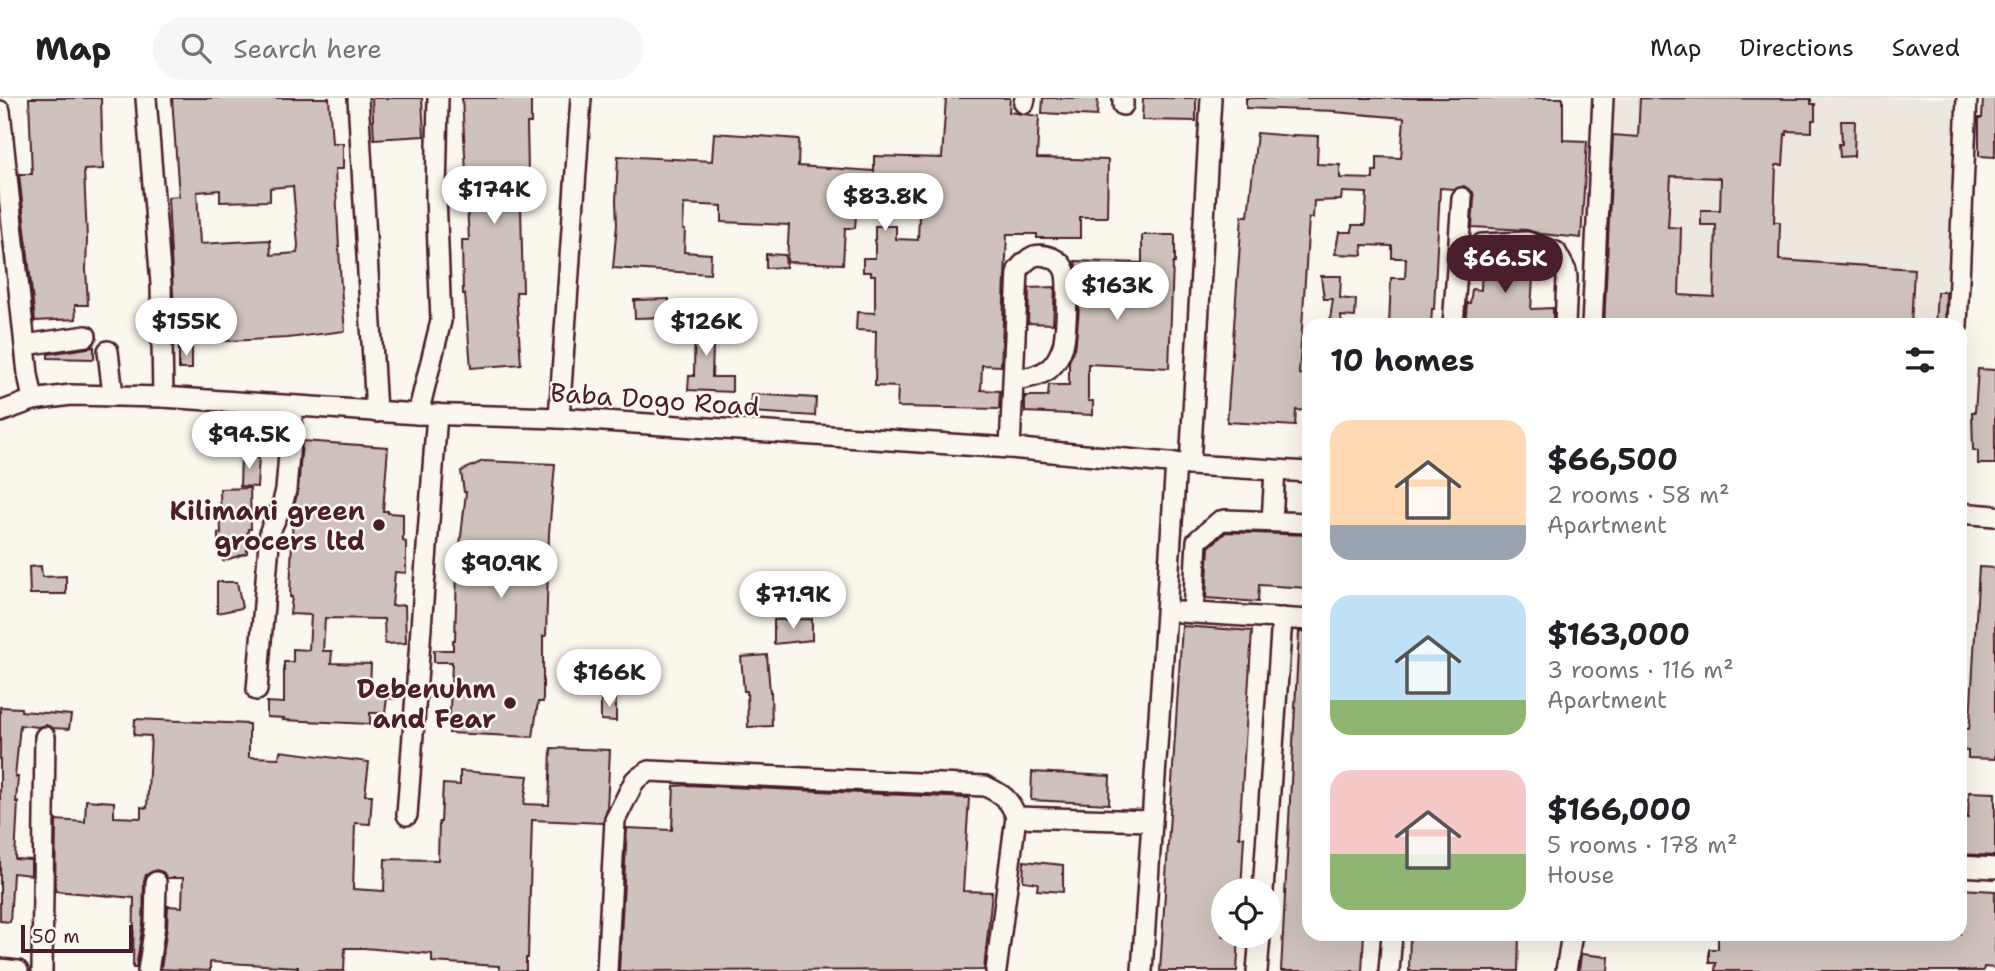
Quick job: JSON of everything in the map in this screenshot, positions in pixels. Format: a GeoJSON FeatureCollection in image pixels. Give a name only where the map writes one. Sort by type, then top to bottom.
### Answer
{"type":"FeatureCollection","features":[{"type":"Feature","properties":{"kind":"street"},"geometry":{"type":"LineString","coordinates":[[146,98],[161,284],[163,397]]}},
{"type":"Feature","properties":{"kind":"street"},"geometry":{"type":"LineString","coordinates":[[358,98],[376,412]]}},
{"type":"Feature","properties":{"kind":"street"},"geometry":{"type":"LineString","coordinates":[[407,815],[427,414],[441,321],[436,196],[438,98]]}},
{"type":"Feature","properties":{"kind":"street"},"geometry":{"type":"LineString","coordinates":[[559,418],[582,98]]}},
{"type":"Feature","properties":{"kind":"street"},"geometry":{"type":"LineString","coordinates":[[1142,971],[1165,612],[1183,464],[1212,98]]}},
{"type":"Feature","properties":{"kind":"street"},"geometry":{"type":"LineString","coordinates":[[1592,318],[1603,98]]}},
{"type":"Feature","properties":{"kind":"street"},"geometry":{"type":"LineString","coordinates":[[1957,318],[1967,98]]}},
{"type":"Feature","properties":{"kind":"street"},"geometry":{"type":"LineString","coordinates":[[0,111],[33,400]]}},
{"type":"Feature","properties":{"kind":"street"},"geometry":{"type":"LineString","coordinates":[[1454,318],[1462,198]]}},
{"type":"Feature","properties":{"kind":"street"},"geometry":{"type":"LineString","coordinates":[[1482,244],[1527,242],[1556,252],[1567,278],[1564,318]]}},
{"type":"Feature","properties":{"kind":"street"},"geometry":{"type":"LineString","coordinates":[[1010,448],[1013,380],[1018,271],[1026,260],[1035,256],[1051,257],[1059,262],[1065,271],[1067,284],[1064,344],[1059,358],[1050,368],[1037,376],[1013,380]]}},
{"type":"Feature","properties":{"kind":"street"},"geometry":{"type":"LineString","coordinates":[[25,345],[86,336]]}},
{"type":"Feature","properties":{"kind":"street"},"geometry":{"type":"LineString","coordinates":[[108,351],[113,396]]}},
{"type":"Feature","properties":{"kind":"street","name":"Baba Dogo Road"},"geometry":{"type":"LineString","coordinates":[[0,412],[33,400],[71,395],[163,397],[376,412],[559,418],[1010,448],[1302,472]]}},
{"type":"Feature","properties":{"kind":"street"},"geometry":{"type":"LineString","coordinates":[[257,690],[270,531],[284,502],[293,407]]}},
{"type":"Feature","properties":{"kind":"street"},"geometry":{"type":"LineString","coordinates":[[1272,522],[1275,471]]}},
{"type":"Feature","properties":{"kind":"street"},"geometry":{"type":"LineString","coordinates":[[1967,514],[1995,516]]}},
{"type":"Feature","properties":{"kind":"street"},"geometry":{"type":"LineString","coordinates":[[1193,613],[1195,545],[1199,539],[1222,520],[1302,523]]}},
{"type":"Feature","properties":{"kind":"street"},"geometry":{"type":"LineString","coordinates":[[1165,612],[1302,619]]}},
{"type":"Feature","properties":{"kind":"street"},"geometry":{"type":"LineString","coordinates":[[1264,878],[1282,618]]}},
{"type":"Feature","properties":{"kind":"street"},"geometry":{"type":"LineString","coordinates":[[42,971],[45,737]]}},
{"type":"Feature","properties":{"kind":"street"},"geometry":{"type":"LineString","coordinates":[[607,971],[615,820],[635,780],[649,771],[985,786],[996,791],[1011,803],[1016,817],[996,971]]}},
{"type":"Feature","properties":{"kind":"street"},"geometry":{"type":"LineString","coordinates":[[1016,817],[1152,821]]}},
{"type":"Feature","properties":{"kind":"street"},"geometry":{"type":"LineString","coordinates":[[1967,866],[1995,868]]}},
{"type":"Feature","properties":{"kind":"street"},"geometry":{"type":"LineString","coordinates":[[148,971],[155,925],[156,882]]}},
{"type":"Feature","properties":{"kind":"street"},"geometry":{"type":"LineString","coordinates":[[1389,971],[1391,941]]}},
{"type":"Feature","properties":{"kind":"street"},"geometry":{"type":"LineString","coordinates":[[1566,971],[1571,941]]}},
{"type":"Feature","properties":{"kind":"street"},"geometry":{"type":"LineString","coordinates":[[1258,971],[1259,948]]}},
{"type":"Feature","properties":{"kind":"street"},"geometry":{"type":"LineString","coordinates":[[0,969],[18,971]]}},
{"type":"Feature","properties":{"kind":"shaded area"},"geometry":{"type":"Polygon","coordinates":[[[1595,98],[1962,98],[1953,318],[1581,318],[1595,98]]]}},
{"type":"Feature","properties":{"kind":"building"},"geometry":{"type":"Polygon","coordinates":[[[29,98],[101,98],[103,169],[84,170],[88,305],[75,305],[76,319],[35,321],[19,174],[32,174],[29,98]]]}},
{"type":"Feature","properties":{"kind":"building"},"geometry":{"type":"Polygon","coordinates":[[[172,98],[329,98],[332,143],[343,143],[343,169],[335,169],[345,331],[288,338],[205,342],[203,311],[174,313],[168,197],[179,196],[172,98]],[[293,186],[270,188],[270,201],[220,202],[220,190],[197,192],[200,244],[270,240],[271,255],[297,253],[293,186]]]}},
{"type":"Feature","properties":{"kind":"building"},"geometry":{"type":"Polygon","coordinates":[[[372,98],[422,98],[424,136],[374,139],[372,98]]]}},
{"type":"Feature","properties":{"kind":"building"},"geometry":{"type":"Polygon","coordinates":[[[462,98],[531,98],[531,123],[527,123],[528,172],[525,172],[521,207],[523,292],[516,292],[521,364],[471,368],[463,294],[462,240],[469,240],[468,173],[462,98]]]}},
{"type":"Feature","properties":{"kind":"building"},"geometry":{"type":"Polygon","coordinates":[[[946,98],[1010,98],[1009,112],[1039,116],[1037,158],[1108,160],[1107,217],[1080,217],[1080,238],[1037,238],[1037,234],[1007,234],[1001,366],[982,365],[981,390],[1000,391],[999,409],[897,407],[898,387],[875,386],[876,331],[856,330],[857,312],[875,313],[875,275],[863,272],[863,258],[875,258],[875,226],[896,226],[896,239],[918,240],[920,190],[858,189],[855,228],[845,228],[843,264],[787,262],[789,225],[722,222],[722,206],[684,204],[684,252],[711,254],[710,274],[613,268],[618,156],[712,161],[714,133],[799,139],[798,166],[874,171],[874,156],[942,158],[946,98]]]}},
{"type":"Feature","properties":{"kind":"building"},"geometry":{"type":"Polygon","coordinates":[[[1043,98],[1098,98],[1097,116],[1042,113],[1043,98]]]}},
{"type":"Feature","properties":{"kind":"building"},"geometry":{"type":"Polygon","coordinates":[[[1143,98],[1196,98],[1196,121],[1142,120],[1143,98]]]}},
{"type":"Feature","properties":{"kind":"building"},"geometry":{"type":"Polygon","coordinates":[[[1246,98],[1563,98],[1563,140],[1587,141],[1581,238],[1527,230],[1472,227],[1473,192],[1464,186],[1454,189],[1440,188],[1431,318],[1389,318],[1391,278],[1405,278],[1406,258],[1392,258],[1392,246],[1362,245],[1363,255],[1335,254],[1339,232],[1352,232],[1352,225],[1365,225],[1367,193],[1342,192],[1341,200],[1314,201],[1313,218],[1309,218],[1302,318],[1299,374],[1302,374],[1302,410],[1296,410],[1295,426],[1227,422],[1242,216],[1248,216],[1257,133],[1318,136],[1317,164],[1340,165],[1340,178],[1373,179],[1373,171],[1377,171],[1377,157],[1401,158],[1404,118],[1335,111],[1246,108],[1246,98]]]}},
{"type":"Feature","properties":{"kind":"building"},"geometry":{"type":"Polygon","coordinates":[[[1640,98],[1811,99],[1811,104],[1815,104],[1812,132],[1787,131],[1783,165],[1776,165],[1774,222],[1780,222],[1779,260],[1914,269],[1911,318],[1604,318],[1613,135],[1638,137],[1640,98]],[[1671,176],[1668,227],[1681,228],[1679,295],[1714,297],[1716,225],[1701,225],[1701,210],[1720,210],[1721,178],[1671,176]]]}},
{"type":"Feature","properties":{"kind":"building"},"geometry":{"type":"Polygon","coordinates":[[[1983,98],[1995,98],[1995,157],[1979,156],[1979,118],[1982,118],[1983,98]]]}},
{"type":"Feature","properties":{"kind":"building"},"geometry":{"type":"Polygon","coordinates":[[[1841,121],[1855,121],[1854,156],[1840,157],[1841,121]]]}},
{"type":"Feature","properties":{"kind":"building"},"geometry":{"type":"Polygon","coordinates":[[[1142,235],[1175,235],[1169,368],[1088,364],[1088,401],[1093,401],[1093,415],[1025,412],[1025,396],[1048,396],[1049,385],[1069,385],[1069,362],[1076,342],[1079,308],[1075,261],[1142,263],[1142,235]]]}},
{"type":"Feature","properties":{"kind":"building"},"geometry":{"type":"Polygon","coordinates":[[[1471,248],[1477,255],[1501,255],[1496,261],[1534,262],[1531,309],[1553,308],[1553,318],[1466,318],[1472,289],[1481,290],[1482,263],[1470,263],[1471,248]]]}},
{"type":"Feature","properties":{"kind":"building"},"geometry":{"type":"Polygon","coordinates":[[[766,254],[785,255],[786,267],[766,268],[766,254]]]}},
{"type":"Feature","properties":{"kind":"building"},"geometry":{"type":"Polygon","coordinates":[[[1321,276],[1341,276],[1340,298],[1356,300],[1355,317],[1330,318],[1333,299],[1324,299],[1321,276]]]}},
{"type":"Feature","properties":{"kind":"building"},"geometry":{"type":"Polygon","coordinates":[[[1055,287],[1053,324],[1028,323],[1029,288],[1055,287]]]}},
{"type":"Feature","properties":{"kind":"building"},"geometry":{"type":"Polygon","coordinates":[[[1937,292],[1946,292],[1945,318],[1935,318],[1937,292]]]}},
{"type":"Feature","properties":{"kind":"building"},"geometry":{"type":"Polygon","coordinates":[[[669,299],[669,317],[635,318],[634,300],[669,299]]]}},
{"type":"Feature","properties":{"kind":"building"},"geometry":{"type":"Polygon","coordinates":[[[695,312],[714,313],[712,377],[732,377],[732,392],[688,390],[689,376],[694,376],[695,312]]]}},
{"type":"Feature","properties":{"kind":"building"},"geometry":{"type":"Polygon","coordinates":[[[94,347],[94,359],[48,358],[48,354],[94,347]]]}},
{"type":"Feature","properties":{"kind":"building"},"geometry":{"type":"Polygon","coordinates":[[[179,348],[192,348],[192,369],[179,369],[179,348]]]}},
{"type":"Feature","properties":{"kind":"building"},"geometry":{"type":"Polygon","coordinates":[[[1978,369],[1995,370],[1995,464],[1978,464],[1978,451],[1973,450],[1972,412],[1975,412],[1978,369]]]}},
{"type":"Feature","properties":{"kind":"building"},"geometry":{"type":"Polygon","coordinates":[[[751,394],[816,398],[815,416],[750,412],[751,394]]]}},
{"type":"Feature","properties":{"kind":"building"},"geometry":{"type":"Polygon","coordinates":[[[302,441],[388,447],[383,511],[403,514],[406,573],[395,572],[392,606],[405,605],[406,643],[385,644],[384,619],[325,618],[323,651],[332,651],[331,663],[371,664],[370,688],[401,686],[402,695],[396,699],[387,698],[385,713],[370,713],[370,724],[267,717],[267,702],[284,703],[284,662],[293,662],[293,649],[309,650],[311,615],[290,614],[293,509],[298,491],[302,441]]]}},
{"type":"Feature","properties":{"kind":"building"},"geometry":{"type":"Polygon","coordinates":[[[241,456],[259,457],[257,487],[240,486],[241,456]]]}},
{"type":"Feature","properties":{"kind":"building"},"geometry":{"type":"Polygon","coordinates":[[[483,461],[555,464],[549,533],[546,636],[543,636],[543,702],[538,702],[533,737],[449,733],[452,662],[434,662],[434,650],[453,650],[455,640],[457,572],[466,492],[461,471],[483,461]]]}},
{"type":"Feature","properties":{"kind":"building"},"geometry":{"type":"Polygon","coordinates":[[[250,488],[251,529],[248,529],[247,553],[223,561],[218,547],[218,533],[221,534],[220,489],[250,488]]]}},
{"type":"Feature","properties":{"kind":"building"},"geometry":{"type":"Polygon","coordinates":[[[1226,532],[1302,535],[1302,588],[1259,585],[1258,602],[1206,598],[1209,547],[1226,532]]]}},
{"type":"Feature","properties":{"kind":"building"},"geometry":{"type":"Polygon","coordinates":[[[41,566],[42,577],[66,576],[66,594],[30,594],[29,567],[41,566]]]}},
{"type":"Feature","properties":{"kind":"building"},"geometry":{"type":"Polygon","coordinates":[[[1979,567],[1995,568],[1995,759],[1968,758],[1967,729],[1970,721],[1979,567]]]}},
{"type":"Feature","properties":{"kind":"building"},"geometry":{"type":"Polygon","coordinates":[[[217,582],[237,582],[242,608],[217,613],[217,582]]]}},
{"type":"Feature","properties":{"kind":"building"},"geometry":{"type":"Polygon","coordinates":[[[812,619],[812,640],[774,644],[774,620],[812,619]]]}},
{"type":"Feature","properties":{"kind":"building"},"geometry":{"type":"Polygon","coordinates":[[[1182,626],[1252,631],[1239,837],[1244,837],[1242,878],[1211,878],[1211,948],[1238,948],[1237,971],[1160,971],[1182,626]]]}},
{"type":"Feature","properties":{"kind":"building"},"geometry":{"type":"Polygon","coordinates":[[[1299,632],[1302,632],[1302,941],[1364,941],[1362,971],[1281,971],[1299,632]]]}},
{"type":"Feature","properties":{"kind":"building"},"geometry":{"type":"Polygon","coordinates":[[[767,655],[772,726],[748,727],[747,691],[744,691],[741,657],[767,655]]]}},
{"type":"Feature","properties":{"kind":"building"},"geometry":{"type":"Polygon","coordinates":[[[601,698],[616,698],[616,721],[601,720],[601,698]]]}},
{"type":"Feature","properties":{"kind":"building"},"geometry":{"type":"Polygon","coordinates":[[[0,707],[71,715],[69,729],[46,725],[20,725],[15,777],[18,777],[18,802],[15,859],[31,860],[31,875],[13,873],[10,922],[0,921],[0,707]]]}},
{"type":"Feature","properties":{"kind":"building"},"geometry":{"type":"Polygon","coordinates":[[[135,719],[249,724],[249,757],[279,758],[280,751],[369,762],[365,795],[372,795],[370,824],[355,823],[353,889],[384,891],[385,859],[438,860],[443,784],[460,785],[460,771],[528,776],[524,804],[549,805],[551,748],[610,750],[607,808],[603,823],[532,820],[526,971],[499,971],[499,966],[432,962],[432,954],[364,948],[345,948],[344,971],[298,971],[298,967],[210,962],[210,971],[161,969],[168,906],[182,907],[183,878],[167,878],[163,872],[156,870],[146,875],[144,881],[143,924],[136,968],[133,968],[134,898],[55,891],[56,820],[85,822],[86,800],[114,802],[114,817],[141,818],[141,807],[147,808],[151,736],[134,735],[135,719]]]}},
{"type":"Feature","properties":{"kind":"building"},"geometry":{"type":"Polygon","coordinates":[[[1032,772],[1110,776],[1109,804],[1031,800],[1032,772]]]}},
{"type":"Feature","properties":{"kind":"building"},"geometry":{"type":"Polygon","coordinates":[[[674,786],[969,798],[963,891],[992,892],[984,970],[619,971],[627,828],[672,830],[674,786]]]}},
{"type":"Feature","properties":{"kind":"building"},"geometry":{"type":"Polygon","coordinates":[[[1969,792],[1995,793],[1995,856],[1967,854],[1969,792]]]}},
{"type":"Feature","properties":{"kind":"building"},"geometry":{"type":"Polygon","coordinates":[[[1024,861],[1063,865],[1063,892],[1037,890],[1038,883],[1023,881],[1024,861]]]}},
{"type":"Feature","properties":{"kind":"building"},"geometry":{"type":"Polygon","coordinates":[[[1967,889],[1995,891],[1995,968],[1984,967],[1983,971],[1715,971],[1716,963],[1709,963],[1709,949],[1718,949],[1718,941],[1967,941],[1967,889]]]}},
{"type":"Feature","properties":{"kind":"building"},"geometry":{"type":"Polygon","coordinates":[[[1410,941],[1519,941],[1518,971],[1409,971],[1410,941]]]}},
{"type":"Feature","properties":{"kind":"building"},"geometry":{"type":"Polygon","coordinates":[[[1581,954],[1609,957],[1608,971],[1579,971],[1581,954]]]}},
{"type":"Feature","properties":{"kind":"place","name":"Kilimani green grocers ltd"},"geometry":{"type":"Point","coordinates":[379,525]}},
{"type":"Feature","properties":{"kind":"place","name":"Debenuhm and Fear"},"geometry":{"type":"Point","coordinates":[510,703]}}]}
